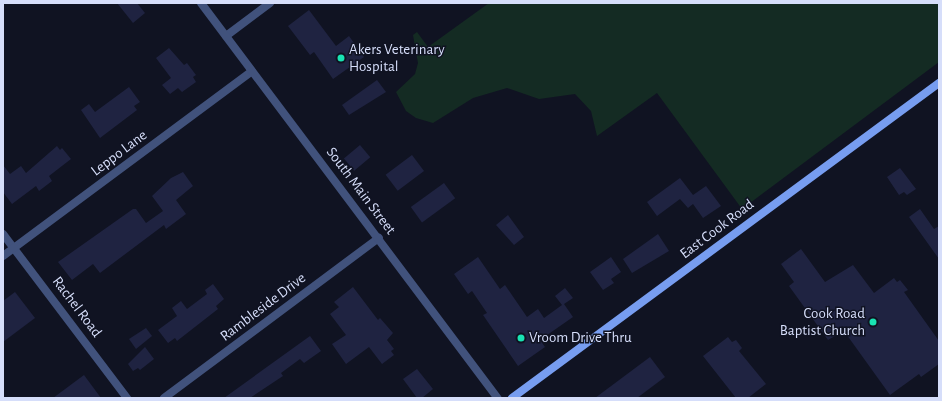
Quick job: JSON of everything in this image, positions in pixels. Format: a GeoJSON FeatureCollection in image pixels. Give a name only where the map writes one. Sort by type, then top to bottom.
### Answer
{"type":"FeatureCollection","features":[{"type":"Feature","properties":{"kind":"main road","name":"East Cook Road"},"geometry":{"type":"LineString","coordinates":[[512,398],[939,83]]}},
{"type":"Feature","properties":{"kind":"street","name":"South Main Street"},"geometry":{"type":"LineString","coordinates":[[201,3],[498,398]]}},
{"type":"Feature","properties":{"kind":"street"},"geometry":{"type":"LineString","coordinates":[[226,36],[270,3]]}},
{"type":"Feature","properties":{"kind":"street","name":"Leppo Lane"},"geometry":{"type":"LineString","coordinates":[[3,256],[252,71]]}},
{"type":"Feature","properties":{"kind":"street","name":"Rachel Road"},"geometry":{"type":"LineString","coordinates":[[3,234],[128,398]]}},
{"type":"Feature","properties":{"kind":"street","name":"Rambleside Drive"},"geometry":{"type":"LineString","coordinates":[[164,398],[379,238]]}},
{"type":"Feature","properties":{"kind":"green space"},"geometry":{"type":"Polygon","coordinates":[[[489,3],[939,3],[939,62],[742,209],[657,93],[597,136],[591,111],[575,94],[539,99],[507,88],[473,98],[433,123],[416,118],[406,111],[396,92],[415,74],[418,63],[413,35],[417,32],[428,47],[489,3]]]}},
{"type":"Feature","properties":{"kind":"building"},"geometry":{"type":"Polygon","coordinates":[[[117,3],[137,3],[145,13],[133,23],[117,3]]]}},
{"type":"Feature","properties":{"kind":"building"},"geometry":{"type":"Polygon","coordinates":[[[309,10],[336,46],[349,36],[364,57],[333,79],[314,52],[310,55],[288,26],[309,10]]]}},
{"type":"Feature","properties":{"kind":"building"},"geometry":{"type":"Polygon","coordinates":[[[169,48],[184,65],[187,63],[196,75],[193,77],[196,82],[182,92],[178,88],[170,94],[162,85],[171,78],[156,58],[169,48]]]}},
{"type":"Feature","properties":{"kind":"building"},"geometry":{"type":"Polygon","coordinates":[[[377,80],[386,92],[349,115],[342,105],[377,80]]]}},
{"type":"Feature","properties":{"kind":"building"},"geometry":{"type":"Polygon","coordinates":[[[129,87],[140,102],[134,106],[137,110],[100,138],[81,110],[89,104],[95,112],[129,87]]]}},
{"type":"Feature","properties":{"kind":"building"},"geometry":{"type":"Polygon","coordinates":[[[360,145],[370,157],[354,171],[344,158],[360,145]]]}},
{"type":"Feature","properties":{"kind":"building"},"geometry":{"type":"Polygon","coordinates":[[[57,146],[60,150],[62,148],[71,159],[49,176],[52,181],[39,191],[36,186],[12,204],[3,192],[3,165],[10,174],[21,166],[26,173],[57,146]]]}},
{"type":"Feature","properties":{"kind":"building"},"geometry":{"type":"Polygon","coordinates":[[[412,155],[424,171],[398,191],[386,175],[412,155]]]}},
{"type":"Feature","properties":{"kind":"building"},"geometry":{"type":"Polygon","coordinates":[[[900,168],[916,189],[907,195],[904,192],[899,195],[887,177],[900,168]]]}},
{"type":"Feature","properties":{"kind":"building"},"geometry":{"type":"Polygon","coordinates":[[[183,172],[193,186],[176,200],[186,214],[166,229],[164,225],[100,273],[93,264],[72,280],[58,262],[133,209],[136,209],[146,223],[163,211],[152,196],[171,178],[183,172]]]}},
{"type":"Feature","properties":{"kind":"building"},"geometry":{"type":"Polygon","coordinates":[[[680,178],[693,195],[706,186],[721,206],[703,218],[693,204],[688,208],[680,199],[657,216],[647,202],[680,178]]]}},
{"type":"Feature","properties":{"kind":"building"},"geometry":{"type":"Polygon","coordinates":[[[444,183],[455,198],[422,222],[411,207],[444,183]]]}},
{"type":"Feature","properties":{"kind":"building"},"geometry":{"type":"Polygon","coordinates":[[[920,209],[934,229],[939,226],[939,259],[909,217],[920,209]]]}},
{"type":"Feature","properties":{"kind":"building"},"geometry":{"type":"Polygon","coordinates":[[[508,215],[524,237],[514,245],[496,225],[508,215]]]}},
{"type":"Feature","properties":{"kind":"building"},"geometry":{"type":"Polygon","coordinates":[[[658,234],[669,251],[632,273],[623,259],[658,234]]]}},
{"type":"Feature","properties":{"kind":"building","name":"Cook Road Baptist Church"},"geometry":{"type":"Polygon","coordinates":[[[801,249],[825,282],[853,265],[874,293],[894,278],[897,282],[900,280],[908,290],[904,292],[939,341],[939,364],[921,377],[919,374],[890,395],[844,331],[828,340],[789,286],[794,282],[781,264],[801,249]]]}},
{"type":"Feature","properties":{"kind":"building"},"geometry":{"type":"Polygon","coordinates":[[[478,257],[500,289],[505,285],[527,317],[538,309],[544,318],[562,305],[555,296],[565,288],[573,298],[564,304],[573,317],[540,340],[545,347],[518,366],[483,315],[487,313],[472,291],[468,294],[454,274],[478,257]]]}},
{"type":"Feature","properties":{"kind":"building"},"geometry":{"type":"Polygon","coordinates":[[[611,257],[621,272],[611,279],[614,283],[603,290],[590,272],[611,257]]]}},
{"type":"Feature","properties":{"kind":"building"},"geometry":{"type":"Polygon","coordinates":[[[213,284],[224,299],[216,306],[218,309],[177,341],[175,338],[168,343],[158,330],[177,316],[172,308],[181,301],[187,309],[207,294],[205,290],[213,284]]]}},
{"type":"Feature","properties":{"kind":"building"},"geometry":{"type":"Polygon","coordinates":[[[353,287],[378,320],[380,318],[393,333],[387,340],[394,349],[391,351],[394,355],[382,364],[369,347],[346,364],[332,344],[346,335],[330,314],[339,307],[334,302],[353,287]]]}},
{"type":"Feature","properties":{"kind":"building"},"geometry":{"type":"Polygon","coordinates":[[[15,292],[35,318],[3,342],[3,301],[15,292]]]}},
{"type":"Feature","properties":{"kind":"building"},"geometry":{"type":"Polygon","coordinates":[[[146,328],[152,336],[136,349],[129,339],[146,328]]]}},
{"type":"Feature","properties":{"kind":"building"},"geometry":{"type":"Polygon","coordinates":[[[310,336],[321,351],[304,363],[300,359],[281,373],[283,376],[250,398],[224,398],[310,336]]]}},
{"type":"Feature","properties":{"kind":"building"},"geometry":{"type":"Polygon","coordinates":[[[728,337],[732,342],[736,340],[742,348],[739,351],[766,384],[748,398],[736,398],[703,356],[728,337]]]}},
{"type":"Feature","properties":{"kind":"building"},"geometry":{"type":"Polygon","coordinates":[[[145,347],[154,359],[140,370],[138,368],[133,371],[128,364],[145,347]]]}},
{"type":"Feature","properties":{"kind":"building"},"geometry":{"type":"Polygon","coordinates":[[[650,357],[665,377],[637,398],[595,398],[650,357]]]}},
{"type":"Feature","properties":{"kind":"building"},"geometry":{"type":"Polygon","coordinates":[[[417,369],[433,389],[422,398],[417,398],[403,379],[417,369]]]}},
{"type":"Feature","properties":{"kind":"building"},"geometry":{"type":"Polygon","coordinates":[[[84,375],[101,398],[53,398],[84,375]]]}},
{"type":"Feature","properties":{"kind":"place","name":"Akers Veterinary Hospital"},"geometry":{"type":"Point","coordinates":[341,58]}},
{"type":"Feature","properties":{"kind":"place","name":"Cook Road Baptist Church"},"geometry":{"type":"Point","coordinates":[873,322]}},
{"type":"Feature","properties":{"kind":"place","name":"Vroom Drive Thru"},"geometry":{"type":"Point","coordinates":[521,338]}}]}
